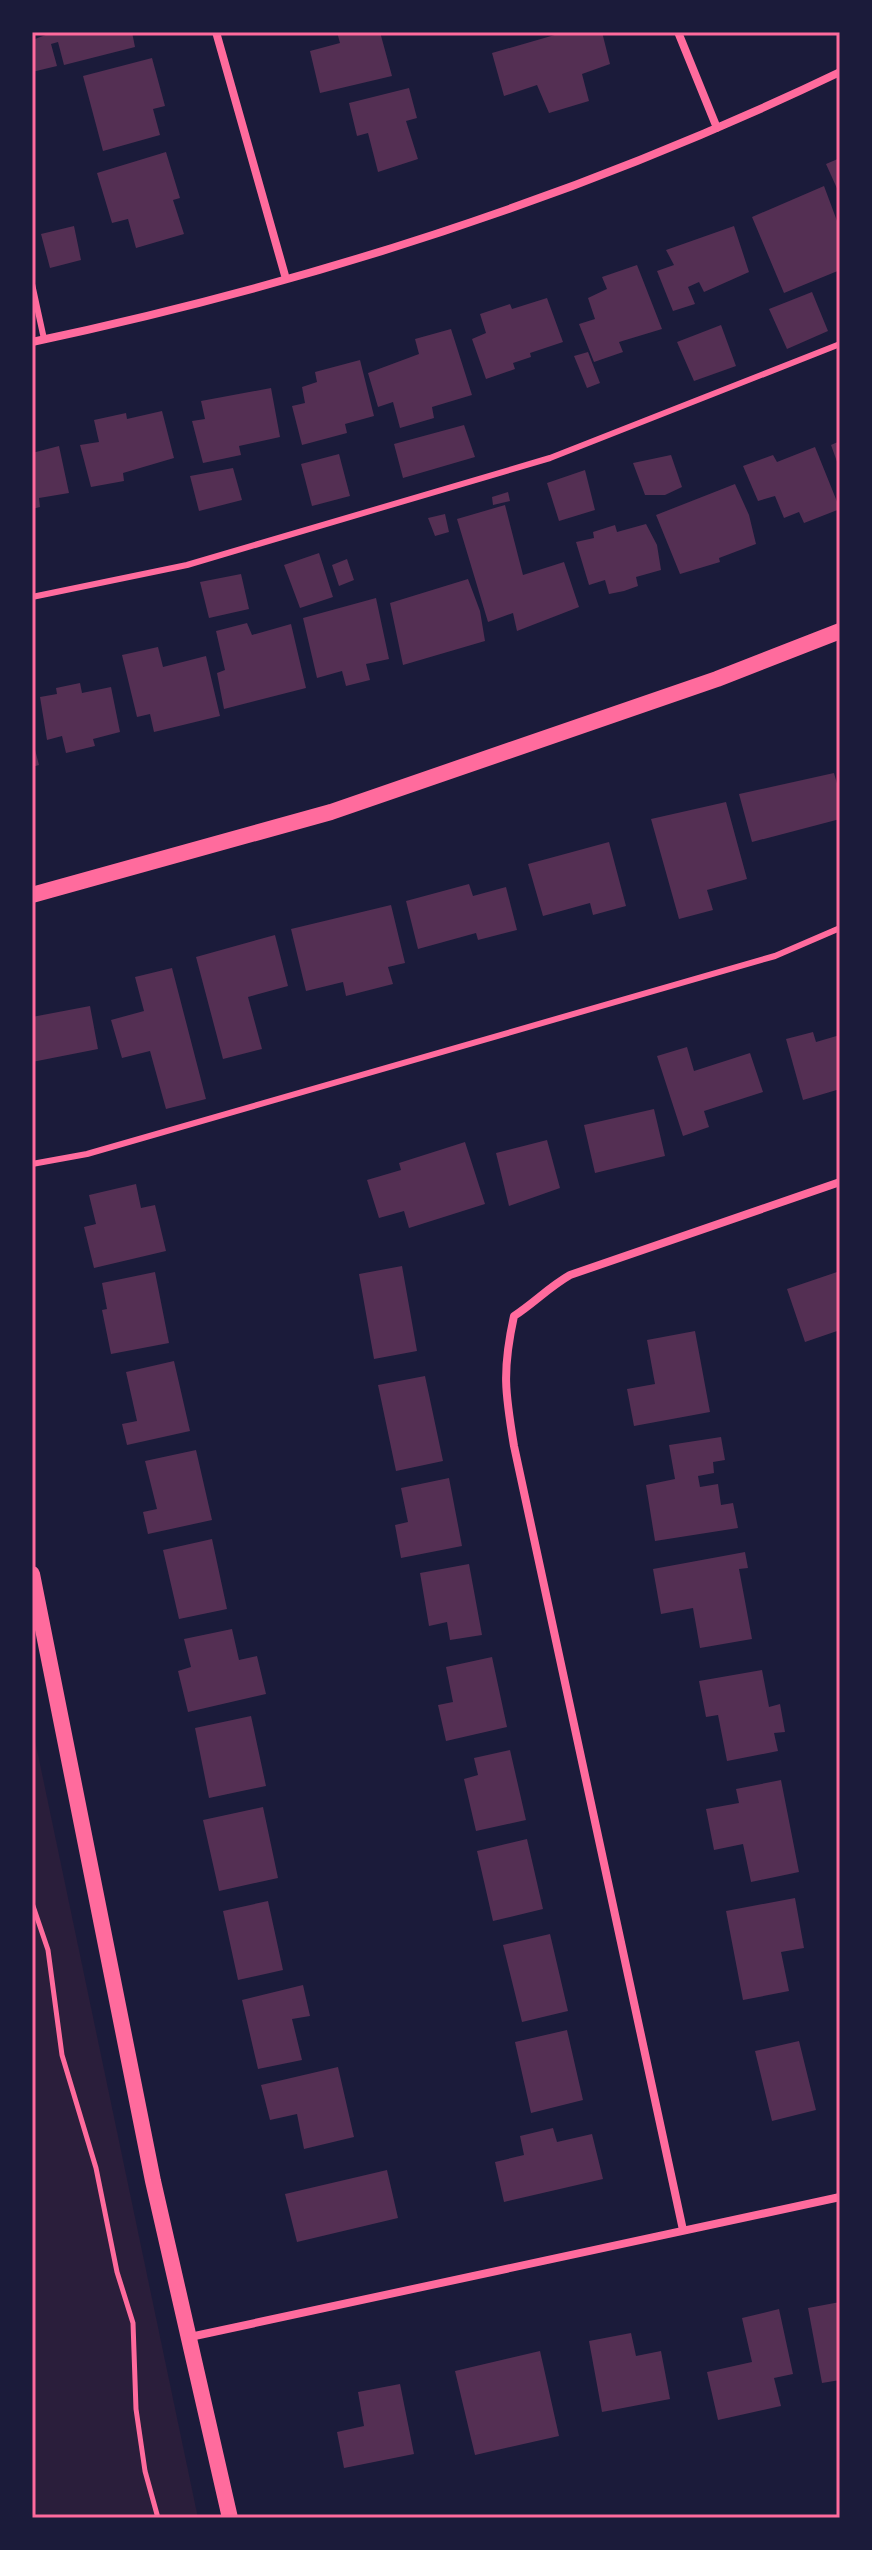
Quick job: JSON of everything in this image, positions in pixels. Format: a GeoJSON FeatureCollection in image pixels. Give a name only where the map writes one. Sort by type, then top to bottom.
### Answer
{"type":"FeatureCollection","features":[{"type":"Feature","properties":{"kind":"main road"},"geometry":{"type":"LineString","coordinates":[[32,895],[317,816],[717,679],[840,631]]}},
{"type":"Feature","properties":{"kind":"main road"},"geometry":{"type":"LineString","coordinates":[[32,1574],[153,2181],[230,2518]]}},
{"type":"Feature","properties":{"kind":"street"},"geometry":{"type":"LineString","coordinates":[[216,32],[286,279]]}},
{"type":"Feature","properties":{"kind":"street"},"geometry":{"type":"LineString","coordinates":[[678,32],[717,128]]}},
{"type":"Feature","properties":{"kind":"street"},"geometry":{"type":"LineString","coordinates":[[32,342],[286,279],[507,210],[717,128],[840,72]]}},
{"type":"Feature","properties":{"kind":"street"},"geometry":{"type":"LineString","coordinates":[[683,2230],[514,1446],[503,1381],[514,1316],[533,1304],[544,1290],[570,1275],[840,1182]]}},
{"type":"Feature","properties":{"kind":"street"},"geometry":{"type":"LineString","coordinates":[[190,2337],[840,2197]]}},
{"type":"Feature","properties":{"kind":"lane"},"geometry":{"type":"LineString","coordinates":[[32,284],[44,339]]}},
{"type":"Feature","properties":{"kind":"lane"},"geometry":{"type":"LineString","coordinates":[[32,597],[187,565],[550,458],[840,344]]}},
{"type":"Feature","properties":{"kind":"lane"},"geometry":{"type":"LineString","coordinates":[[32,1164],[87,1154],[775,956],[840,928]]}},
{"type":"Feature","properties":{"kind":"path"},"geometry":{"type":"LineString","coordinates":[[32,1903],[48,1950],[62,2055],[96,2168],[117,2272],[133,2323],[136,2409],[145,2471],[158,2518]]}},
{"type":"Feature","properties":{"kind":"shaded area"},"geometry":{"type":"Polygon","coordinates":[[[32,1729],[36,1745],[198,2518],[32,2518],[32,1729]]]}},
{"type":"Feature","properties":{"kind":"building"},"geometry":{"type":"Polygon","coordinates":[[[54,32],[132,32],[135,47],[64,65],[58,42],[51,44],[57,66],[32,72],[32,40],[54,32]]]}},
{"type":"Feature","properties":{"kind":"building"},"geometry":{"type":"Polygon","coordinates":[[[337,32],[380,32],[392,76],[320,93],[310,51],[340,43],[337,32]]]}},
{"type":"Feature","properties":{"kind":"building"},"geometry":{"type":"Polygon","coordinates":[[[565,32],[602,32],[610,64],[582,74],[589,101],[549,113],[537,85],[504,96],[492,53],[565,32]]]}},
{"type":"Feature","properties":{"kind":"building"},"geometry":{"type":"Polygon","coordinates":[[[152,58],[165,106],[153,109],[160,135],[103,151],[83,76],[152,58]]]}},
{"type":"Feature","properties":{"kind":"building"},"geometry":{"type":"Polygon","coordinates":[[[409,88],[417,118],[406,121],[418,159],[378,172],[368,133],[357,136],[349,103],[409,88]]]}},
{"type":"Feature","properties":{"kind":"building"},"geometry":{"type":"Polygon","coordinates":[[[166,152],[180,198],[173,200],[184,234],[136,248],[128,219],[112,223],[97,173],[166,152]]]}},
{"type":"Feature","properties":{"kind":"building"},"geometry":{"type":"Polygon","coordinates":[[[840,158],[840,195],[826,164],[840,158]]]}},
{"type":"Feature","properties":{"kind":"building"},"geometry":{"type":"Polygon","coordinates":[[[824,186],[840,229],[840,270],[784,293],[752,217],[824,186]]]}},
{"type":"Feature","properties":{"kind":"building"},"geometry":{"type":"Polygon","coordinates":[[[74,226],[81,260],[50,268],[41,234],[74,226]]]}},
{"type":"Feature","properties":{"kind":"building"},"geometry":{"type":"Polygon","coordinates":[[[734,226],[749,272],[704,292],[699,282],[688,287],[695,304],[673,311],[657,271],[674,265],[666,250],[734,226]]]}},
{"type":"Feature","properties":{"kind":"building"},"geometry":{"type":"Polygon","coordinates":[[[637,265],[662,329],[619,342],[623,352],[594,362],[579,324],[595,319],[588,298],[607,289],[602,277],[637,265]]]}},
{"type":"Feature","properties":{"kind":"building"},"geometry":{"type":"Polygon","coordinates":[[[812,292],[828,331],[787,349],[769,309],[812,292]]]}},
{"type":"Feature","properties":{"kind":"building"},"geometry":{"type":"Polygon","coordinates":[[[547,298],[563,342],[530,353],[531,357],[513,363],[515,369],[486,379],[472,339],[486,333],[480,314],[510,304],[512,309],[547,298]]]}},
{"type":"Feature","properties":{"kind":"building"},"geometry":{"type":"Polygon","coordinates":[[[721,325],[736,366],[694,381],[677,342],[721,325]]]}},
{"type":"Feature","properties":{"kind":"building"},"geometry":{"type":"Polygon","coordinates":[[[451,329],[472,395],[432,407],[434,418],[400,428],[393,402],[378,407],[368,373],[419,354],[415,339],[451,329]]]}},
{"type":"Feature","properties":{"kind":"building"},"geometry":{"type":"Polygon","coordinates":[[[588,352],[600,383],[587,388],[574,356],[588,352]]]}},
{"type":"Feature","properties":{"kind":"building"},"geometry":{"type":"Polygon","coordinates":[[[360,360],[374,416],[345,424],[347,433],[302,445],[292,406],[305,403],[302,387],[317,382],[315,372],[360,360]]]}},
{"type":"Feature","properties":{"kind":"building"},"geometry":{"type":"Polygon","coordinates":[[[271,388],[280,437],[239,446],[241,455],[203,463],[192,421],[205,419],[201,401],[271,388]]]}},
{"type":"Feature","properties":{"kind":"building"},"geometry":{"type":"Polygon","coordinates":[[[162,411],[174,458],[123,473],[124,481],[91,487],[80,445],[99,442],[94,420],[126,413],[127,419],[162,411]]]}},
{"type":"Feature","properties":{"kind":"building"},"geometry":{"type":"Polygon","coordinates":[[[464,425],[475,457],[403,478],[394,444],[464,425]]]}},
{"type":"Feature","properties":{"kind":"building"},"geometry":{"type":"Polygon","coordinates":[[[840,441],[840,470],[831,445],[840,441]]]}},
{"type":"Feature","properties":{"kind":"building"},"geometry":{"type":"Polygon","coordinates":[[[59,446],[69,493],[39,498],[40,507],[32,509],[32,453],[59,446]]]}},
{"type":"Feature","properties":{"kind":"building"},"geometry":{"type":"Polygon","coordinates":[[[815,447],[840,509],[804,523],[799,512],[784,518],[775,496],[758,501],[743,466],[773,455],[777,462],[815,447]]]}},
{"type":"Feature","properties":{"kind":"building"},"geometry":{"type":"Polygon","coordinates":[[[339,454],[350,496],[312,506],[301,464],[339,454]]]}},
{"type":"Feature","properties":{"kind":"building"},"geometry":{"type":"Polygon","coordinates":[[[671,455],[682,487],[665,495],[645,495],[633,463],[671,455]]]}},
{"type":"Feature","properties":{"kind":"building"},"geometry":{"type":"Polygon","coordinates":[[[233,468],[242,500],[199,511],[190,476],[233,468]]]}},
{"type":"Feature","properties":{"kind":"building"},"geometry":{"type":"Polygon","coordinates":[[[585,470],[595,510],[559,521],[547,483],[585,470]]]}},
{"type":"Feature","properties":{"kind":"building"},"geometry":{"type":"Polygon","coordinates":[[[735,484],[749,515],[756,544],[719,558],[720,562],[680,574],[656,515],[735,484]]]}},
{"type":"Feature","properties":{"kind":"building"},"geometry":{"type":"Polygon","coordinates":[[[508,492],[510,501],[493,505],[492,497],[508,492]]]}},
{"type":"Feature","properties":{"kind":"building"},"geometry":{"type":"Polygon","coordinates":[[[505,505],[523,575],[564,562],[579,607],[517,631],[513,613],[488,622],[457,519],[505,505]]]}},
{"type":"Feature","properties":{"kind":"building"},"geometry":{"type":"Polygon","coordinates":[[[445,514],[449,532],[435,536],[428,518],[445,514]]]}},
{"type":"Feature","properties":{"kind":"building"},"geometry":{"type":"Polygon","coordinates":[[[646,524],[657,545],[661,570],[636,577],[638,586],[624,591],[609,594],[605,580],[589,585],[576,542],[594,538],[593,532],[615,525],[617,532],[646,524]]]}},
{"type":"Feature","properties":{"kind":"building"},"geometry":{"type":"Polygon","coordinates":[[[319,553],[333,597],[300,608],[284,565],[319,553]]]}},
{"type":"Feature","properties":{"kind":"building"},"geometry":{"type":"Polygon","coordinates":[[[347,559],[354,580],[339,586],[332,565],[347,559]]]}},
{"type":"Feature","properties":{"kind":"building"},"geometry":{"type":"Polygon","coordinates":[[[241,574],[249,609],[209,618],[200,582],[241,574]]]}},
{"type":"Feature","properties":{"kind":"building"},"geometry":{"type":"Polygon","coordinates":[[[468,579],[480,611],[485,641],[403,665],[390,603],[468,579]]]}},
{"type":"Feature","properties":{"kind":"building"},"geometry":{"type":"Polygon","coordinates":[[[376,598],[389,659],[366,664],[370,680],[346,686],[342,671],[317,678],[303,618],[376,598]]]}},
{"type":"Feature","properties":{"kind":"building"},"geometry":{"type":"Polygon","coordinates":[[[247,623],[252,635],[291,624],[306,688],[224,709],[217,673],[225,670],[216,631],[247,623]]]}},
{"type":"Feature","properties":{"kind":"building"},"geometry":{"type":"Polygon","coordinates":[[[158,647],[163,667],[206,656],[220,716],[154,732],[150,714],[137,717],[122,655],[158,647]]]}},
{"type":"Feature","properties":{"kind":"building"},"geometry":{"type":"Polygon","coordinates":[[[80,683],[82,693],[111,687],[120,732],[93,739],[95,746],[66,753],[62,736],[47,740],[40,697],[57,694],[56,688],[80,683]]]}},
{"type":"Feature","properties":{"kind":"building"},"geometry":{"type":"Polygon","coordinates":[[[32,738],[39,765],[32,767],[32,738]]]}},
{"type":"Feature","properties":{"kind":"building"},"geometry":{"type":"Polygon","coordinates":[[[834,773],[840,794],[840,819],[752,842],[739,794],[834,773]]]}},
{"type":"Feature","properties":{"kind":"building"},"geometry":{"type":"Polygon","coordinates":[[[726,802],[747,879],[707,890],[713,910],[679,919],[651,819],[726,802]]]}},
{"type":"Feature","properties":{"kind":"building"},"geometry":{"type":"Polygon","coordinates":[[[609,842],[626,906],[593,915],[590,903],[543,916],[528,864],[609,842]]]}},
{"type":"Feature","properties":{"kind":"building"},"geometry":{"type":"Polygon","coordinates":[[[469,884],[473,896],[506,887],[517,930],[478,940],[476,933],[418,949],[406,901],[469,884]]]}},
{"type":"Feature","properties":{"kind":"building"},"geometry":{"type":"Polygon","coordinates":[[[391,905],[405,963],[388,967],[393,984],[346,996],[343,982],[306,991],[291,929],[391,905]]]}},
{"type":"Feature","properties":{"kind":"building"},"geometry":{"type":"Polygon","coordinates":[[[275,935],[288,986],[248,997],[262,1049],[223,1059],[196,957],[275,935]]]}},
{"type":"Feature","properties":{"kind":"building"},"geometry":{"type":"Polygon","coordinates":[[[172,968],[206,1099],[166,1109],[150,1051],[122,1058],[111,1020],[144,1011],[135,977],[172,968]]]}},
{"type":"Feature","properties":{"kind":"building"},"geometry":{"type":"Polygon","coordinates":[[[90,1006],[98,1049],[32,1062],[32,1017],[90,1006]]]}},
{"type":"Feature","properties":{"kind":"building"},"geometry":{"type":"Polygon","coordinates":[[[813,1032],[816,1042],[840,1035],[840,1089],[803,1100],[786,1039],[813,1032]]]}},
{"type":"Feature","properties":{"kind":"building"},"geometry":{"type":"Polygon","coordinates":[[[687,1047],[694,1071],[750,1053],[763,1092],[704,1111],[709,1127],[683,1136],[657,1056],[687,1047]]]}},
{"type":"Feature","properties":{"kind":"building"},"geometry":{"type":"Polygon","coordinates":[[[654,1109],[665,1156],[595,1173],[584,1125],[654,1109]]]}},
{"type":"Feature","properties":{"kind":"building"},"geometry":{"type":"Polygon","coordinates":[[[547,1140],[560,1188],[509,1206],[496,1153],[547,1140]]]}},
{"type":"Feature","properties":{"kind":"building"},"geometry":{"type":"Polygon","coordinates":[[[465,1142],[485,1204],[409,1228],[404,1211],[379,1218],[367,1180],[401,1170],[399,1163],[465,1142]]]}},
{"type":"Feature","properties":{"kind":"building"},"geometry":{"type":"Polygon","coordinates":[[[136,1184],[141,1208],[155,1205],[166,1251],[94,1268],[84,1227],[96,1224],[89,1195],[136,1184]]]}},
{"type":"Feature","properties":{"kind":"building"},"geometry":{"type":"Polygon","coordinates":[[[402,1266],[417,1351],[374,1359],[359,1274],[402,1266]]]}},
{"type":"Feature","properties":{"kind":"building"},"geometry":{"type":"Polygon","coordinates":[[[840,1271],[840,1330],[805,1342],[787,1289],[840,1271]]]}},
{"type":"Feature","properties":{"kind":"building"},"geometry":{"type":"Polygon","coordinates":[[[155,1272],[169,1343],[111,1354],[102,1310],[107,1309],[102,1283],[155,1272]]]}},
{"type":"Feature","properties":{"kind":"building"},"geometry":{"type":"Polygon","coordinates":[[[695,1331],[710,1412],[634,1426],[627,1389],[655,1384],[647,1340],[695,1331]]]}},
{"type":"Feature","properties":{"kind":"building"},"geometry":{"type":"Polygon","coordinates":[[[174,1361],[190,1431],[127,1445],[122,1424],[137,1421],[126,1372],[174,1361]]]}},
{"type":"Feature","properties":{"kind":"building"},"geometry":{"type":"Polygon","coordinates":[[[425,1376],[443,1461],[396,1471],[378,1385],[425,1376]]]}},
{"type":"Feature","properties":{"kind":"building"},"geometry":{"type":"Polygon","coordinates":[[[721,1437],[725,1460],[713,1462],[714,1473],[698,1476],[700,1487],[718,1484],[721,1505],[733,1503],[738,1528],[655,1541],[646,1485],[675,1479],[669,1445],[721,1437]]]}},
{"type":"Feature","properties":{"kind":"building"},"geometry":{"type":"Polygon","coordinates":[[[196,1450],[212,1520],[148,1534],[143,1512],[157,1509],[145,1461],[196,1450]]]}},
{"type":"Feature","properties":{"kind":"building"},"geometry":{"type":"Polygon","coordinates":[[[449,1478],[462,1546],[401,1558],[395,1525],[408,1522],[401,1488],[449,1478]]]}},
{"type":"Feature","properties":{"kind":"building"},"geometry":{"type":"Polygon","coordinates":[[[212,1539],[227,1609],[179,1619],[163,1550],[212,1539]]]}},
{"type":"Feature","properties":{"kind":"building"},"geometry":{"type":"Polygon","coordinates":[[[745,1552],[748,1568],[739,1569],[752,1639],[700,1648],[693,1608],[661,1614],[653,1569],[745,1552]]]}},
{"type":"Feature","properties":{"kind":"building"},"geometry":{"type":"Polygon","coordinates":[[[469,1564],[482,1635],[450,1640],[447,1622],[429,1626],[420,1573],[469,1564]]]}},
{"type":"Feature","properties":{"kind":"building"},"geometry":{"type":"Polygon","coordinates":[[[232,1629],[239,1660],[257,1656],[266,1694],[188,1712],[178,1671],[191,1667],[184,1639],[232,1629]]]}},
{"type":"Feature","properties":{"kind":"building"},"geometry":{"type":"Polygon","coordinates":[[[492,1657],[507,1727],[446,1741],[438,1705],[453,1702],[446,1667],[492,1657]]]}},
{"type":"Feature","properties":{"kind":"building"},"geometry":{"type":"Polygon","coordinates":[[[762,1670],[769,1707],[780,1704],[785,1732],[774,1733],[778,1751],[727,1761],[718,1715],[706,1717],[699,1681],[762,1670]]]}},
{"type":"Feature","properties":{"kind":"building"},"geometry":{"type":"Polygon","coordinates":[[[251,1716],[266,1786],[209,1798],[195,1728],[251,1716]]]}},
{"type":"Feature","properties":{"kind":"building"},"geometry":{"type":"Polygon","coordinates":[[[510,1750],[526,1820],[476,1831],[464,1779],[478,1775],[474,1758],[510,1750]]]}},
{"type":"Feature","properties":{"kind":"building"},"geometry":{"type":"Polygon","coordinates":[[[781,1780],[799,1872],[751,1882],[743,1844],[714,1850],[706,1809],[739,1803],[736,1789],[781,1780]]]}},
{"type":"Feature","properties":{"kind":"building"},"geometry":{"type":"Polygon","coordinates":[[[263,1807],[278,1878],[219,1891],[203,1820],[263,1807]]]}},
{"type":"Feature","properties":{"kind":"building"},"geometry":{"type":"Polygon","coordinates":[[[527,1839],[543,1909],[493,1921],[477,1851],[527,1839]]]}},
{"type":"Feature","properties":{"kind":"building"},"geometry":{"type":"Polygon","coordinates":[[[795,1898],[804,1948],[781,1952],[789,1991],[743,2000],[726,1911],[795,1898]]]}},
{"type":"Feature","properties":{"kind":"building"},"geometry":{"type":"Polygon","coordinates":[[[268,1901],[283,1970],[238,1980],[223,1911],[268,1901]]]}},
{"type":"Feature","properties":{"kind":"building"},"geometry":{"type":"Polygon","coordinates":[[[550,1934],[568,2011],[522,2022],[503,1945],[550,1934]]]}},
{"type":"Feature","properties":{"kind":"building"},"geometry":{"type":"Polygon","coordinates":[[[303,1985],[310,2016],[292,2019],[302,2060],[258,2069],[242,2000],[303,1985]]]}},
{"type":"Feature","properties":{"kind":"building"},"geometry":{"type":"Polygon","coordinates":[[[567,2030],[583,2100],[531,2113],[515,2042],[567,2030]]]}},
{"type":"Feature","properties":{"kind":"building"},"geometry":{"type":"Polygon","coordinates":[[[799,2041],[816,2110],[772,2121],[755,2051],[799,2041]]]}},
{"type":"Feature","properties":{"kind":"building"},"geometry":{"type":"Polygon","coordinates":[[[338,2067],[354,2137],[304,2149],[297,2114],[270,2120],[261,2085],[338,2067]]]}},
{"type":"Feature","properties":{"kind":"building"},"geometry":{"type":"Polygon","coordinates":[[[553,2128],[557,2142],[592,2134],[603,2179],[504,2202],[495,2162],[524,2155],[520,2136],[553,2128]]]}},
{"type":"Feature","properties":{"kind":"building"},"geometry":{"type":"Polygon","coordinates":[[[387,2170],[398,2218],[297,2242],[285,2194],[387,2170]]]}},
{"type":"Feature","properties":{"kind":"building"},"geometry":{"type":"Polygon","coordinates":[[[840,2302],[840,2380],[822,2383],[808,2308],[840,2302]]]}},
{"type":"Feature","properties":{"kind":"building"},"geometry":{"type":"Polygon","coordinates":[[[779,2309],[793,2374],[774,2378],[781,2406],[718,2420],[707,2372],[752,2362],[742,2318],[779,2309]]]}},
{"type":"Feature","properties":{"kind":"building"},"geometry":{"type":"Polygon","coordinates":[[[631,2333],[636,2356],[661,2351],[670,2399],[602,2412],[589,2341],[631,2333]]]}},
{"type":"Feature","properties":{"kind":"building"},"geometry":{"type":"Polygon","coordinates":[[[540,2351],[559,2436],[475,2455],[455,2371],[540,2351]]]}},
{"type":"Feature","properties":{"kind":"building"},"geometry":{"type":"Polygon","coordinates":[[[400,2384],[414,2454],[344,2468],[337,2432],[364,2426],[358,2392],[400,2384]]]}}]}
